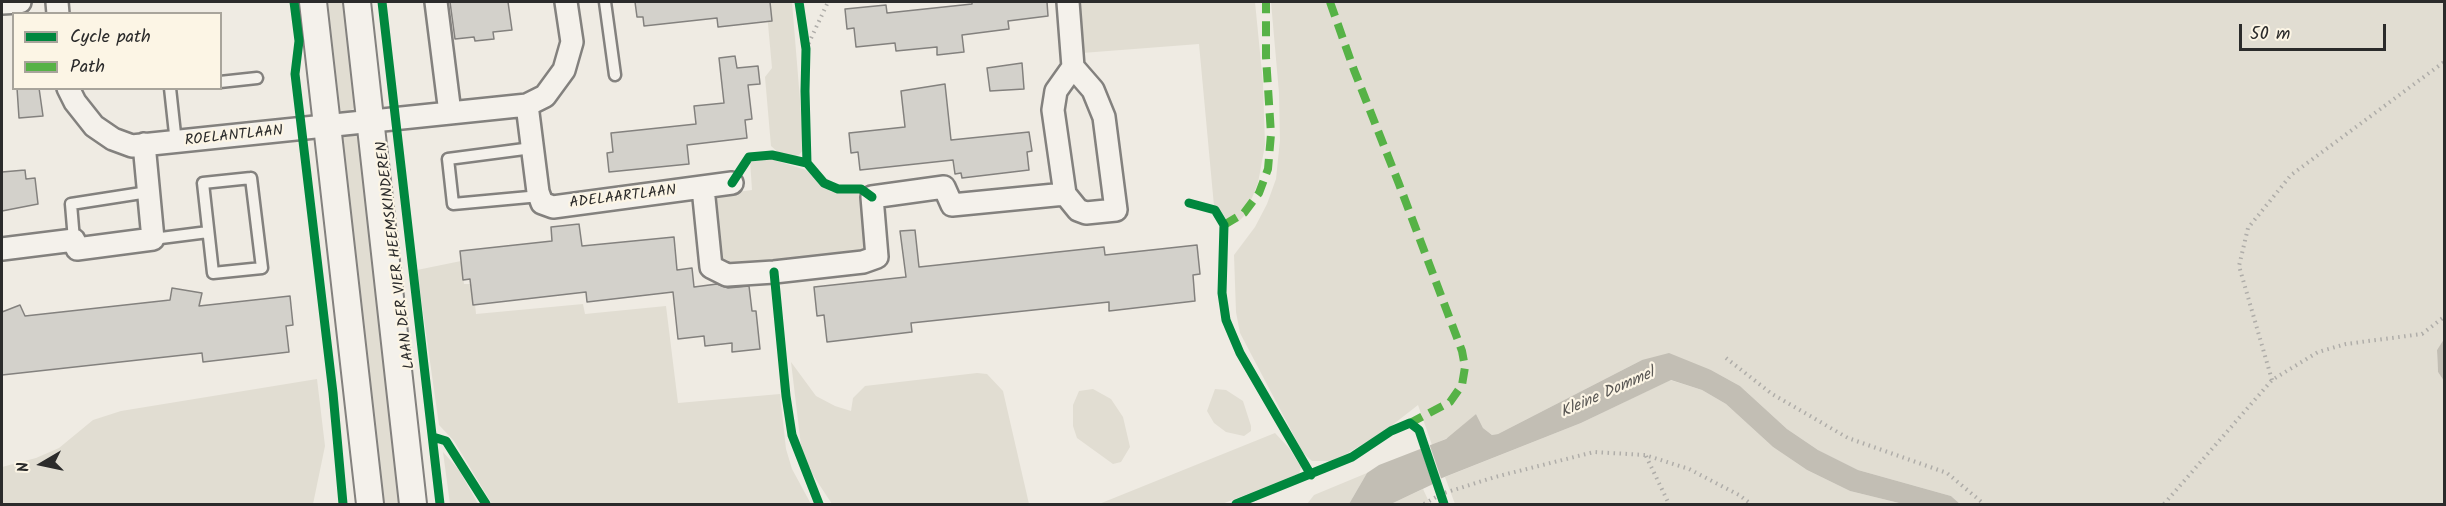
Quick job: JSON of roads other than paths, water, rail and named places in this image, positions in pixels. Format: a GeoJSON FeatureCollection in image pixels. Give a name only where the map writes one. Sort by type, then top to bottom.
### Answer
{"type":"FeatureCollection","features":[{"type":"Feature","properties":{"kind":"street"},"geometry":{"type":"LineString","coordinates":[[2,3],[20,2]]}},
{"type":"Feature","properties":{"kind":"street"},"geometry":{"type":"LineString","coordinates":[[313,2],[370,504]]}},
{"type":"Feature","properties":{"kind":"street","name":"LAAN DER VIER HEEMSKINDEREN"},"geometry":{"type":"LineString","coordinates":[[357,2],[412,504]]}},
{"type":"Feature","properties":{"kind":"street"},"geometry":{"type":"LineString","coordinates":[[436,2],[450,113]]}},
{"type":"Feature","properties":{"kind":"street"},"geometry":{"type":"LineString","coordinates":[[370,121],[527,105],[545,96],[564,70],[572,42],[566,2]]}},
{"type":"Feature","properties":{"kind":"street"},"geometry":{"type":"LineString","coordinates":[[1068,2],[1073,67],[1093,90],[1104,117],[1116,210],[1086,213],[1078,210],[1065,194],[1053,110],[1056,91],[1073,67]]}},
{"type":"Feature","properties":{"kind":"street","name":"ROELANTLAAN"},"geometry":{"type":"LineString","coordinates":[[69,90],[75,102],[94,126],[113,139],[132,146],[370,121]]}},
{"type":"Feature","properties":{"kind":"street"},"geometry":{"type":"LineString","coordinates":[[527,105],[540,196]]}},
{"type":"Feature","properties":{"kind":"street"},"geometry":{"type":"LineString","coordinates":[[2,249],[74,240],[77,249],[153,239],[144,144]]}},
{"type":"Feature","properties":{"kind":"street","name":"ADELAARTLAAN"},"geometry":{"type":"LineString","coordinates":[[540,196],[542,203],[553,207],[732,183]]}},
{"type":"Feature","properties":{"kind":"street"},"geometry":{"type":"LineString","coordinates":[[703,188],[711,267],[727,275],[863,262],[877,257],[872,197],[944,187],[951,205],[1065,194]]}},
{"type":"Feature","properties":{"kind":"lane"},"geometry":{"type":"LineString","coordinates":[[605,2],[615,75]]}},
{"type":"Feature","properties":{"kind":"lane"},"geometry":{"type":"LineString","coordinates":[[222,82],[257,78]]}},
{"type":"Feature","properties":{"kind":"lane","name":"ROELANTLAAN"},"geometry":{"type":"LineString","coordinates":[[170,90],[176,143]]}},
{"type":"Feature","properties":{"kind":"lane"},"geometry":{"type":"LineString","coordinates":[[532,148],[448,159],[453,204],[540,196]]}},
{"type":"Feature","properties":{"kind":"lane"},"geometry":{"type":"LineString","coordinates":[[251,178],[262,268],[213,273],[208,232],[203,183],[251,178]]}},
{"type":"Feature","properties":{"kind":"lane"},"geometry":{"type":"LineString","coordinates":[[74,240],[71,204],[148,192]]}},
{"type":"Feature","properties":{"kind":"lane"},"geometry":{"type":"LineString","coordinates":[[153,239],[208,232]]}},
{"type":"Feature","properties":{"kind":"water"},"geometry":{"type":"Polygon","coordinates":[[[2444,339],[2444,381],[2438,372],[2437,350],[2444,339]]]}},
{"type":"Feature","properties":{"kind":"water","name":"Kleine Dommel"},"geometry":{"type":"Polygon","coordinates":[[[1669,353],[1711,370],[1740,386],[1787,429],[1818,450],[1858,470],[1951,496],[1960,504],[1903,504],[1850,491],[1807,470],[1773,447],[1726,404],[1702,390],[1671,380],[1581,423],[1442,478],[1391,504],[1349,504],[1367,473],[1379,465],[1446,439],[1476,414],[1483,428],[1492,435],[1498,434],[1642,360],[1669,353]]]}}]}
